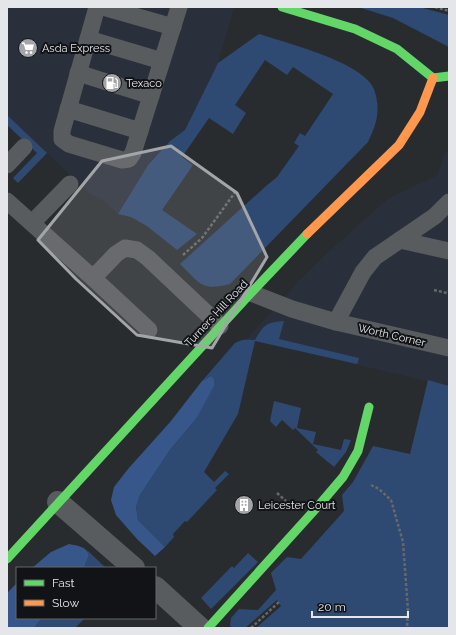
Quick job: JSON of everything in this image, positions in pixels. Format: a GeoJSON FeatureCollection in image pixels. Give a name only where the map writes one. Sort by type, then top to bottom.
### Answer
{"type":"FeatureCollection","features":[{"type":"Feature","properties":{"kind":"street"},"geometry":{"type":"LineString","coordinates":[[282,7],[355,29],[397,49],[433,78],[449,76]]}},
{"type":"Feature","properties":{"kind":"street","name":"Turners Hill Road"},"geometry":{"type":"LineString","coordinates":[[7,559],[251,293],[313,228],[399,145],[420,112],[433,78]]}},
{"type":"Feature","properties":{"kind":"street"},"geometry":{"type":"LineString","coordinates":[[208,628],[335,487],[355,457],[361,441],[369,407]]}},
{"type":"Feature","properties":{"kind":"street"},"geometry":{"type":"LineString","coordinates":[[58,502],[133,567]]}},
{"type":"Feature","properties":{"kind":"street"},"geometry":{"type":"LineString","coordinates":[[156,588],[200,628]]}},
{"type":"Feature","properties":{"kind":"lane"},"geometry":{"type":"LineString","coordinates":[[97,7],[62,131],[62,139],[69,144],[122,160],[129,159],[133,153],[179,7]]}},
{"type":"Feature","properties":{"kind":"lane"},"geometry":{"type":"LineString","coordinates":[[103,7],[173,27]]}},
{"type":"Feature","properties":{"kind":"lane"},"geometry":{"type":"LineString","coordinates":[[88,39],[162,61]]}},
{"type":"Feature","properties":{"kind":"lane"},"geometry":{"type":"LineString","coordinates":[[78,73],[152,96]]}},
{"type":"Feature","properties":{"kind":"lane"},"geometry":{"type":"LineString","coordinates":[[68,109],[140,131]]}},
{"type":"Feature","properties":{"kind":"lane"},"geometry":{"type":"LineString","coordinates":[[7,165],[24,147]]}},
{"type":"Feature","properties":{"kind":"lane"},"geometry":{"type":"LineString","coordinates":[[32,222],[70,184]]}},
{"type":"Feature","properties":{"kind":"lane"},"geometry":{"type":"LineString","coordinates":[[7,201],[32,222],[149,330]]}},
{"type":"Feature","properties":{"kind":"lane"},"geometry":{"type":"LineString","coordinates":[[336,322],[363,272],[375,257],[435,216],[449,202]]}},
{"type":"Feature","properties":{"kind":"lane"},"geometry":{"type":"LineString","coordinates":[[400,240],[449,251]]}},
{"type":"Feature","properties":{"kind":"lane"},"geometry":{"type":"LineString","coordinates":[[93,278],[116,254],[125,248],[137,250],[220,326]]}},
{"type":"Feature","properties":{"kind":"lane","name":"Worth Corner"},"geometry":{"type":"LineString","coordinates":[[251,293],[292,309],[336,322],[449,348]]}},
{"type":"Feature","properties":{"kind":"path"},"geometry":{"type":"LineString","coordinates":[[435,7],[449,11]]}},
{"type":"Feature","properties":{"kind":"path"},"geometry":{"type":"LineString","coordinates":[[164,274],[202,238],[236,191]]}},
{"type":"Feature","properties":{"kind":"path"},"geometry":{"type":"LineString","coordinates":[[434,290],[447,293],[449,291]]}},
{"type":"Feature","properties":{"kind":"path"},"geometry":{"type":"LineString","coordinates":[[345,473],[379,489],[391,500],[403,542],[408,611],[407,628]]}},
{"type":"Feature","properties":{"kind":"path"},"geometry":{"type":"LineString","coordinates":[[251,628],[279,602]]}},
{"type":"Feature","properties":{"kind":"highlighted area"},"geometry":{"type":"Polygon","coordinates":[[[171,146],[237,193],[267,257],[212,348],[137,335],[76,279],[38,240],[102,161],[171,146]]]}},
{"type":"Feature","properties":{"kind":"shaded area"},"geometry":{"type":"Polygon","coordinates":[[[7,7],[234,7],[218,63],[185,130],[170,141],[148,165],[118,214],[104,201],[89,193],[7,115],[7,7]]]}},
{"type":"Feature","properties":{"kind":"shaded area"},"geometry":{"type":"Polygon","coordinates":[[[358,7],[419,7],[449,15],[449,47],[393,18],[358,7]]]}},
{"type":"Feature","properties":{"kind":"shaded area"},"geometry":{"type":"Polygon","coordinates":[[[259,34],[304,48],[340,62],[355,70],[367,79],[374,89],[376,96],[378,110],[376,123],[368,142],[230,284],[213,287],[206,286],[201,284],[180,264],[277,177],[299,146],[294,143],[300,133],[305,136],[333,94],[293,67],[287,75],[265,60],[235,105],[246,113],[233,134],[209,118],[182,157],[193,165],[162,210],[197,234],[177,250],[147,226],[131,217],[118,214],[148,165],[170,141],[185,130],[218,63],[259,34]]]}},
{"type":"Feature","properties":{"kind":"shaded area"},"geometry":{"type":"Polygon","coordinates":[[[7,115],[47,153],[18,183],[13,178],[37,153],[7,125],[7,115]]]}},
{"type":"Feature","properties":{"kind":"shaded area"},"geometry":{"type":"Polygon","coordinates":[[[449,149],[449,386],[247,339],[297,283],[324,256],[382,204],[389,198],[438,175],[443,158],[449,149]]]}},
{"type":"Feature","properties":{"kind":"shaded area"},"geometry":{"type":"Polygon","coordinates":[[[284,321],[279,339],[359,358],[357,364],[255,341],[238,414],[204,472],[214,482],[225,471],[229,474],[215,488],[217,490],[187,522],[185,521],[173,534],[174,537],[165,547],[138,520],[136,507],[140,495],[170,450],[196,419],[211,376],[202,381],[235,343],[249,339],[255,340],[260,331],[269,324],[284,321]]]}},
{"type":"Feature","properties":{"kind":"shaded area"},"geometry":{"type":"Polygon","coordinates":[[[211,376],[214,379],[214,386],[196,419],[170,450],[140,495],[136,507],[138,520],[165,547],[155,556],[137,539],[116,515],[111,500],[114,487],[171,421],[202,381],[211,376]]]}},
{"type":"Feature","properties":{"kind":"shaded area"},"geometry":{"type":"Polygon","coordinates":[[[428,380],[449,386],[449,628],[256,628],[281,606],[277,600],[245,628],[234,628],[230,626],[231,618],[239,609],[258,610],[276,590],[271,573],[287,557],[301,559],[344,511],[342,495],[353,482],[373,446],[410,454],[428,380]]]}},
{"type":"Feature","properties":{"kind":"shaded area"},"geometry":{"type":"Polygon","coordinates":[[[274,401],[301,408],[297,428],[316,432],[313,444],[341,450],[344,439],[351,440],[346,452],[334,467],[316,452],[318,450],[295,428],[293,430],[282,420],[276,427],[270,421],[274,401]]]}},
{"type":"Feature","properties":{"kind":"shaded area"},"geometry":{"type":"Polygon","coordinates":[[[69,544],[81,547],[88,552],[89,555],[84,567],[33,567],[51,552],[69,544]]]}},
{"type":"Feature","properties":{"kind":"shaded area"},"geometry":{"type":"Polygon","coordinates":[[[87,550],[105,567],[84,567],[89,555],[87,550]]]}},
{"type":"Feature","properties":{"kind":"shaded area"},"geometry":{"type":"Polygon","coordinates":[[[248,553],[258,562],[211,609],[201,598],[232,566],[234,568],[248,553]]]}},
{"type":"Feature","properties":{"kind":"shaded area"},"geometry":{"type":"Polygon","coordinates":[[[16,584],[16,619],[41,619],[34,628],[7,628],[7,593],[16,584]]]}},
{"type":"Feature","properties":{"kind":"shaded area"},"geometry":{"type":"Polygon","coordinates":[[[41,619],[84,619],[75,628],[34,628],[41,619]]]}},
{"type":"Feature","properties":{"kind":"traffic: fast"},"geometry":{"type":"LineString","coordinates":[[282,7],[355,29],[397,49],[433,78],[449,76]]}},
{"type":"Feature","properties":{"kind":"traffic: fast"},"geometry":{"type":"LineString","coordinates":[[7,559],[307,234]]}},
{"type":"Feature","properties":{"kind":"traffic: fast"},"geometry":{"type":"LineString","coordinates":[[208,628],[343,477],[358,451],[369,407]]}},
{"type":"Feature","properties":{"kind":"traffic: slow"},"geometry":{"type":"LineString","coordinates":[[307,234],[399,145],[420,112],[433,78]]}},
{"type":"Feature","properties":{"kind":"place","name":"Asda Express"},"geometry":{"type":"Point","coordinates":[28,48]}},
{"type":"Feature","properties":{"kind":"place","name":"Texaco"},"geometry":{"type":"Point","coordinates":[112,83]}},
{"type":"Feature","properties":{"kind":"place","name":"Leicester Court"},"geometry":{"type":"Point","coordinates":[244,505]}}]}
